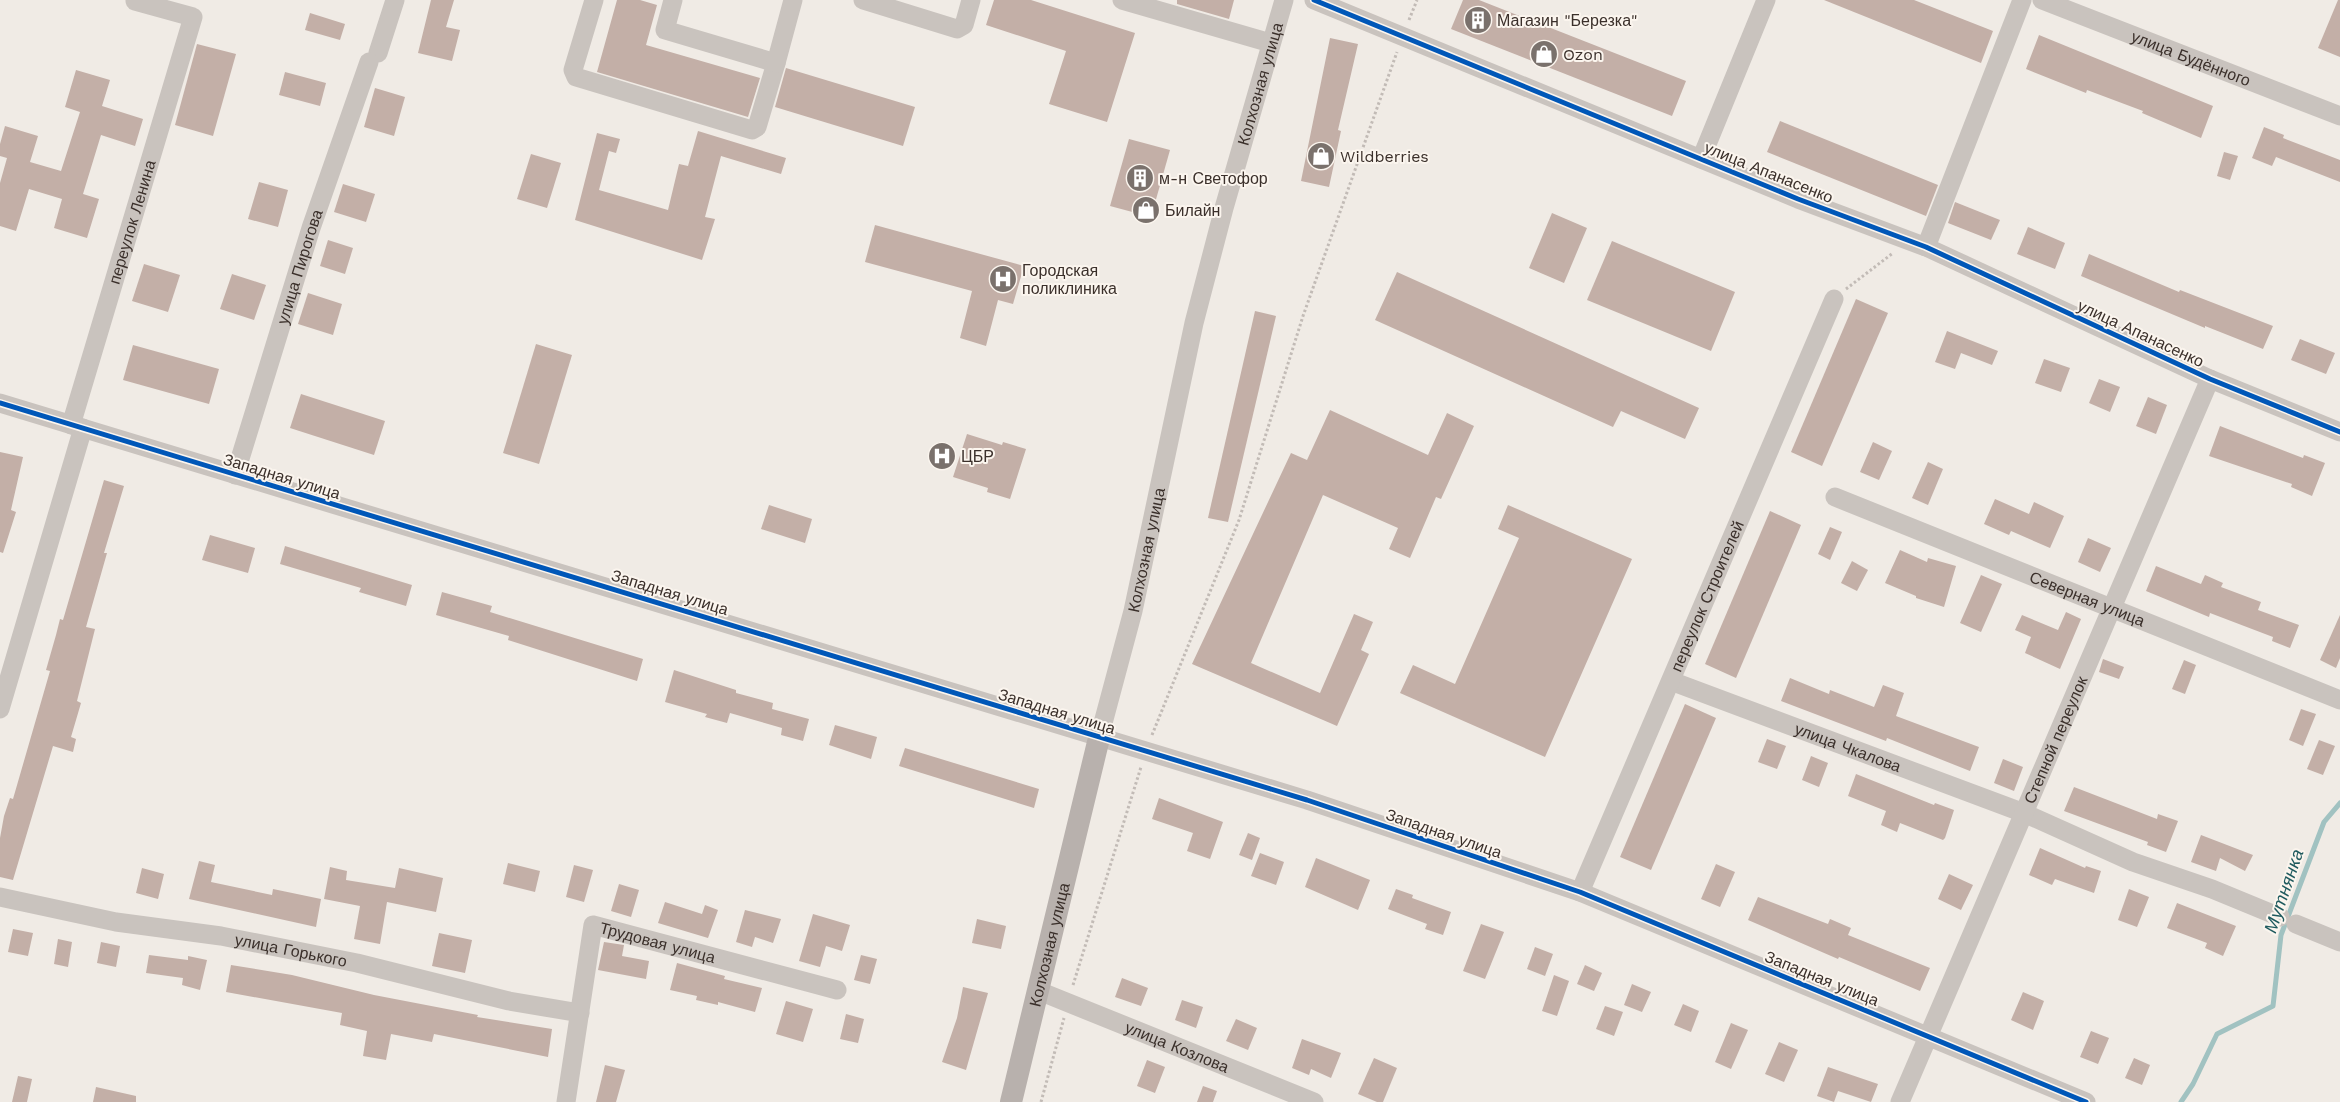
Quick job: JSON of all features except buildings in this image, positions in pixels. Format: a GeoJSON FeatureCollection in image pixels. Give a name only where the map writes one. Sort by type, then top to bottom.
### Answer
{"type":"FeatureCollection","features":[{"type":"Feature","properties":{"kind":"main road","name":"Колхозная улица"},"geometry":{"type":"LineString","coordinates":[[1011,1102],[1099,738]]}},
{"type":"Feature","properties":{"kind":"street","name":"переулок Ленина"},"geometry":{"type":"LineString","coordinates":[[0,709],[77,426],[193,17],[135,0]]}},
{"type":"Feature","properties":{"kind":"street","name":"улица Пирогова"},"geometry":{"type":"LineString","coordinates":[[235,475],[311,228],[395,0]]}},
{"type":"Feature","properties":{"kind":"street"},"geometry":{"type":"LineString","coordinates":[[594,0],[573,70],[576,77],[752,130],[757,127],[793,0]]}},
{"type":"Feature","properties":{"kind":"street"},"geometry":{"type":"LineString","coordinates":[[673,0],[665,30],[776,63]]}},
{"type":"Feature","properties":{"kind":"street"},"geometry":{"type":"LineString","coordinates":[[862,0],[957,29],[964,25],[971,0]]}},
{"type":"Feature","properties":{"kind":"street"},"geometry":{"type":"LineString","coordinates":[[1122,0],[1271,43]]}},
{"type":"Feature","properties":{"kind":"street","name":"Колхозная улица"},"geometry":{"type":"LineString","coordinates":[[1099,738],[1133,611],[1194,323],[1224,208],[1284,0]]}},
{"type":"Feature","properties":{"kind":"street","name":"улица Апанасенко"},"geometry":{"type":"LineString","coordinates":[[1314,0],[1701,159],[1917,244],[2210,379],[2340,432]]}},
{"type":"Feature","properties":{"kind":"street"},"geometry":{"type":"LineString","coordinates":[[1701,159],[1766,0]]}},
{"type":"Feature","properties":{"kind":"street"},"geometry":{"type":"LineString","coordinates":[[1917,244],[2022,0]]}},
{"type":"Feature","properties":{"kind":"street","name":"улица Будённого"},"geometry":{"type":"LineString","coordinates":[[2042,0],[2340,116]]}},
{"type":"Feature","properties":{"kind":"street","name":"переулок Строителей"},"geometry":{"type":"LineString","coordinates":[[1580,892],[1834,299]]}},
{"type":"Feature","properties":{"kind":"street","name":"Степной переулок"},"geometry":{"type":"LineString","coordinates":[[1900,1102],[2210,379]]}},
{"type":"Feature","properties":{"kind":"street","name":"Западная улица"},"geometry":{"type":"LineString","coordinates":[[0,403],[845,658],[1099,738],[1307,800],[1580,892],[1929,1035],[2086,1102]]}},
{"type":"Feature","properties":{"kind":"street","name":"Северная улица"},"geometry":{"type":"LineString","coordinates":[[1835,497],[2340,700]]}},
{"type":"Feature","properties":{"kind":"street","name":"улица Чкалова"},"geometry":{"type":"LineString","coordinates":[[1671,681],[2024,813],[2133,862],[2212,889],[2340,942]]}},
{"type":"Feature","properties":{"kind":"street","name":"улица Горького"},"geometry":{"type":"LineString","coordinates":[[0,897],[116,922],[221,936],[357,964],[509,1001],[580,1014]]}},
{"type":"Feature","properties":{"kind":"street","name":"Трудовая улица"},"geometry":{"type":"LineString","coordinates":[[566,1102],[593,925],[837,990]]}},
{"type":"Feature","properties":{"kind":"street","name":"улица Козлова"},"geometry":{"type":"LineString","coordinates":[[1039,992],[1314,1102]]}},
{"type":"Feature","properties":{"kind":"path"},"geometry":{"type":"LineString","coordinates":[[1041,1102],[1068,1003],[1146,752],[1239,520],[1303,316],[1402,36],[1417,0]]}},
{"type":"Feature","properties":{"kind":"path"},"geometry":{"type":"LineString","coordinates":[[1834,299],[1917,244]]}},
{"type":"Feature","properties":{"kind":"waterway","name":"Мутнянка"},"geometry":{"type":"LineString","coordinates":[[2181,1102],[2193,1084],[2217,1034],[2273,1006],[2281,935],[2324,822],[2340,803]]}},
{"type":"Feature","properties":{"kind":"cycle path"},"geometry":{"type":"LineString","coordinates":[[1314,0],[1798,199],[1926,247],[2210,379],[2340,432]]}},
{"type":"Feature","properties":{"kind":"cycle path"},"geometry":{"type":"LineString","coordinates":[[0,403],[1307,800],[1580,892],[2086,1102]]}},
{"type":"Feature","properties":{"kind":"place","name":"Магазин \"Березка\""},"geometry":{"type":"Point","coordinates":[1478,20]}},
{"type":"Feature","properties":{"kind":"place","name":"Ozon"},"geometry":{"type":"Point","coordinates":[1544,54]}},
{"type":"Feature","properties":{"kind":"place","name":"Wildberries"},"geometry":{"type":"Point","coordinates":[1321,156]}},
{"type":"Feature","properties":{"kind":"place","name":"м-н Светофор"},"geometry":{"type":"Point","coordinates":[1140,178]}},
{"type":"Feature","properties":{"kind":"place","name":"Билайн"},"geometry":{"type":"Point","coordinates":[1146,210]}},
{"type":"Feature","properties":{"kind":"place","name":"Городская поликлиника"},"geometry":{"type":"Point","coordinates":[1003,279]}},
{"type":"Feature","properties":{"kind":"place","name":"ЦБР"},"geometry":{"type":"Point","coordinates":[942,456]}}]}
